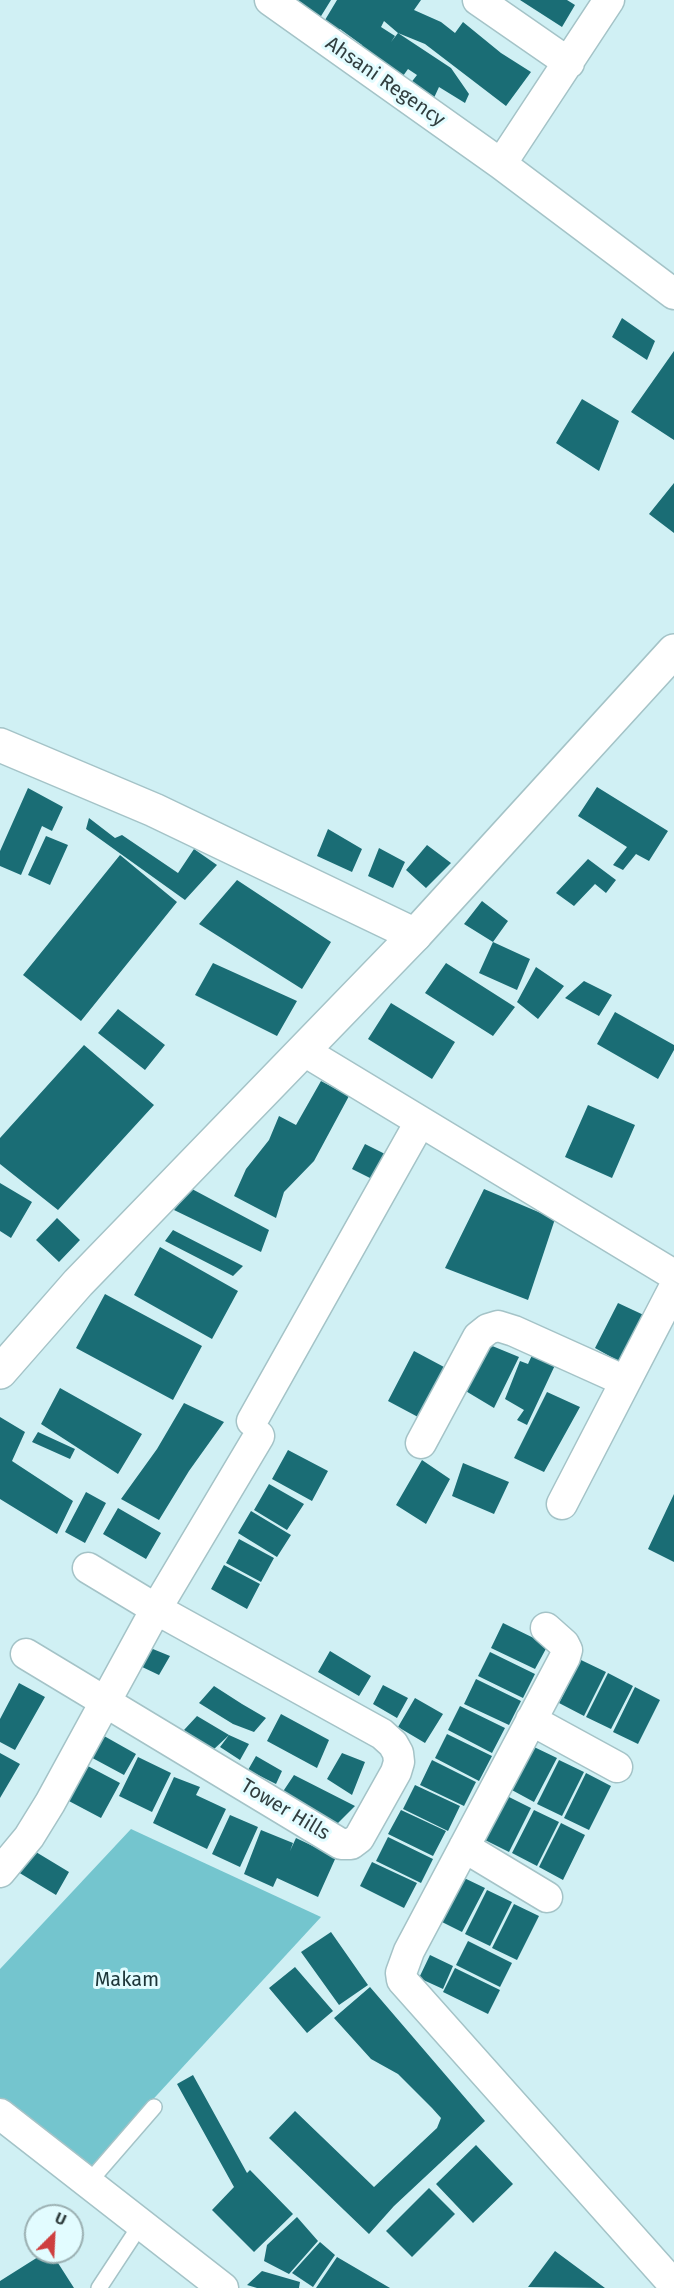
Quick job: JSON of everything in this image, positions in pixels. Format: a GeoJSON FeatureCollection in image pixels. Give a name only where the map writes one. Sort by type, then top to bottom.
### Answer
{"type":"FeatureCollection","features":[{"type":"Feature","properties":{"kind":"main road"},"geometry":{"type":"LineString","coordinates":[[0,1372],[78,1283],[415,936],[674,651]]}},
{"type":"Feature","properties":{"kind":"main road"},"geometry":{"type":"LineString","coordinates":[[0,745],[154,810],[415,936]]}},
{"type":"Feature","properties":{"kind":"street","name":"Ahsani Regency"},"geometry":{"type":"LineString","coordinates":[[270,0],[501,164],[674,294]]}},
{"type":"Feature","properties":{"kind":"street"},"geometry":{"type":"LineString","coordinates":[[478,0],[569,63]]}},
{"type":"Feature","properties":{"kind":"street"},"geometry":{"type":"LineString","coordinates":[[501,164],[609,0]]}},
{"type":"Feature","properties":{"kind":"street"},"geometry":{"type":"LineString","coordinates":[[304,1051],[674,1275]]}},
{"type":"Feature","properties":{"kind":"street"},"geometry":{"type":"LineString","coordinates":[[0,1872],[29,1837],[50,1803],[256,1429],[420,1122]]}},
{"type":"Feature","properties":{"kind":"street"},"geometry":{"type":"LineString","coordinates":[[561,1504],[674,1288]]}},
{"type":"Feature","properties":{"kind":"street"},"geometry":{"type":"LineString","coordinates":[[421,1443],[478,1337],[488,1329],[498,1326],[514,1331],[626,1381]]}},
{"type":"Feature","properties":{"kind":"street","name":"Tower Hills"},"geometry":{"type":"LineString","coordinates":[[26,1654],[341,1844],[351,1844],[359,1838],[396,1772],[399,1762],[398,1753],[393,1744],[382,1734],[156,1609],[88,1568]]}},
{"type":"Feature","properties":{"kind":"street"},"geometry":{"type":"LineString","coordinates":[[546,1628],[564,1644],[567,1650],[404,1962],[402,1980],[674,2285]]}},
{"type":"Feature","properties":{"kind":"street"},"geometry":{"type":"LineString","coordinates":[[531,1720],[617,1767]]}},
{"type":"Feature","properties":{"kind":"street"},"geometry":{"type":"LineString","coordinates":[[464,1847],[547,1897]]}},
{"type":"Feature","properties":{"kind":"street"},"geometry":{"type":"LineString","coordinates":[[0,2114],[223,2288]]}},
{"type":"Feature","properties":{"kind":"lane"},"geometry":{"type":"LineString","coordinates":[[90,2182],[154,2107]]}},
{"type":"Feature","properties":{"kind":"lane"},"geometry":{"type":"LineString","coordinates":[[99,2288],[141,2224]]}},
{"type":"Feature","properties":{"kind":"green space","name":"Makam"},"geometry":{"type":"Polygon","coordinates":[[[131,1829],[321,1917],[87,2171],[0,2103],[0,1969],[131,1829]]]}},
{"type":"Feature","properties":{"kind":"building"},"geometry":{"type":"Polygon","coordinates":[[[296,0],[331,0],[318,21],[300,10],[302,3],[296,0]]]}},
{"type":"Feature","properties":{"kind":"building"},"geometry":{"type":"Polygon","coordinates":[[[337,0],[421,0],[414,10],[441,22],[455,33],[463,22],[501,53],[531,72],[506,106],[425,44],[398,33],[451,68],[469,94],[465,103],[439,87],[433,100],[410,84],[417,75],[408,69],[403,76],[379,59],[377,64],[363,51],[362,45],[340,29],[336,32],[322,25],[337,0]],[[384,21],[381,27],[395,36],[391,42],[398,33],[384,21]]]}},
{"type":"Feature","properties":{"kind":"building"},"geometry":{"type":"Polygon","coordinates":[[[520,0],[567,0],[575,5],[562,27],[520,0]]]}},
{"type":"Feature","properties":{"kind":"building"},"geometry":{"type":"Polygon","coordinates":[[[622,318],[655,341],[647,360],[612,337],[622,318]]]}},
{"type":"Feature","properties":{"kind":"building"},"geometry":{"type":"Polygon","coordinates":[[[674,351],[674,440],[631,412],[674,351]]]}},
{"type":"Feature","properties":{"kind":"building"},"geometry":{"type":"Polygon","coordinates":[[[582,399],[619,421],[599,471],[556,443],[582,399]]]}},
{"type":"Feature","properties":{"kind":"building"},"geometry":{"type":"Polygon","coordinates":[[[674,483],[674,533],[649,514],[674,483]]]}},
{"type":"Feature","properties":{"kind":"building"},"geometry":{"type":"Polygon","coordinates":[[[597,787],[668,831],[649,861],[636,854],[623,870],[613,865],[627,847],[578,816],[597,787]]]}},
{"type":"Feature","properties":{"kind":"building"},"geometry":{"type":"Polygon","coordinates":[[[28,788],[63,807],[52,831],[42,826],[21,875],[0,866],[0,851],[28,788]]]}},
{"type":"Feature","properties":{"kind":"building"},"geometry":{"type":"Polygon","coordinates":[[[89,818],[115,838],[122,835],[178,873],[194,849],[217,865],[185,900],[86,829],[89,818]]]}},
{"type":"Feature","properties":{"kind":"building"},"geometry":{"type":"Polygon","coordinates":[[[328,829],[362,849],[352,872],[317,856],[328,829]]]}},
{"type":"Feature","properties":{"kind":"building"},"geometry":{"type":"Polygon","coordinates":[[[46,836],[68,845],[50,885],[28,875],[46,836]]]}},
{"type":"Feature","properties":{"kind":"building"},"geometry":{"type":"Polygon","coordinates":[[[427,845],[451,863],[426,888],[406,870],[427,845]]]}},
{"type":"Feature","properties":{"kind":"building"},"geometry":{"type":"Polygon","coordinates":[[[379,848],[405,862],[393,888],[368,876],[379,848]]]}},
{"type":"Feature","properties":{"kind":"building"},"geometry":{"type":"Polygon","coordinates":[[[120,855],[177,902],[81,1021],[23,975],[120,855]]]}},
{"type":"Feature","properties":{"kind":"building"},"geometry":{"type":"Polygon","coordinates":[[[588,859],[616,880],[606,893],[595,884],[574,906],[556,893],[588,859]]]}},
{"type":"Feature","properties":{"kind":"building"},"geometry":{"type":"Polygon","coordinates":[[[237,880],[331,942],[302,989],[199,924],[237,880]]]}},
{"type":"Feature","properties":{"kind":"building"},"geometry":{"type":"Polygon","coordinates":[[[482,901],[508,921],[493,942],[464,924],[482,901]]]}},
{"type":"Feature","properties":{"kind":"building"},"geometry":{"type":"Polygon","coordinates":[[[493,942],[530,959],[517,990],[479,973],[493,942]]]}},
{"type":"Feature","properties":{"kind":"building"},"geometry":{"type":"Polygon","coordinates":[[[213,963],[297,1001],[277,1036],[195,995],[213,963]]]}},
{"type":"Feature","properties":{"kind":"building"},"geometry":{"type":"Polygon","coordinates":[[[446,963],[515,1007],[493,1036],[425,993],[446,963]]]}},
{"type":"Feature","properties":{"kind":"building"},"geometry":{"type":"Polygon","coordinates":[[[536,967],[564,986],[538,1019],[517,1002],[536,967]]]}},
{"type":"Feature","properties":{"kind":"building"},"geometry":{"type":"Polygon","coordinates":[[[584,981],[612,995],[599,1016],[565,998],[584,981]]]}},
{"type":"Feature","properties":{"kind":"building"},"geometry":{"type":"Polygon","coordinates":[[[391,1003],[455,1042],[432,1079],[368,1039],[391,1003]]]}},
{"type":"Feature","properties":{"kind":"building"},"geometry":{"type":"Polygon","coordinates":[[[118,1009],[165,1045],[145,1070],[98,1033],[118,1009]]]}},
{"type":"Feature","properties":{"kind":"building"},"geometry":{"type":"Polygon","coordinates":[[[615,1012],[674,1045],[674,1050],[658,1079],[597,1044],[615,1012]]]}},
{"type":"Feature","properties":{"kind":"building"},"geometry":{"type":"Polygon","coordinates":[[[84,1045],[154,1105],[58,1210],[0,1164],[0,1138],[84,1045]]]}},
{"type":"Feature","properties":{"kind":"building"},"geometry":{"type":"Polygon","coordinates":[[[321,1081],[349,1096],[314,1161],[284,1192],[276,1218],[234,1196],[246,1169],[269,1140],[279,1116],[296,1125],[321,1081]]]}},
{"type":"Feature","properties":{"kind":"building"},"geometry":{"type":"Polygon","coordinates":[[[588,1105],[635,1125],[612,1178],[565,1157],[588,1105]]]}},
{"type":"Feature","properties":{"kind":"building"},"geometry":{"type":"Polygon","coordinates":[[[365,1144],[389,1156],[376,1181],[352,1169],[365,1144]]]}},
{"type":"Feature","properties":{"kind":"building"},"geometry":{"type":"Polygon","coordinates":[[[0,1183],[32,1202],[11,1238],[0,1231],[0,1183]]]}},
{"type":"Feature","properties":{"kind":"building"},"geometry":{"type":"Polygon","coordinates":[[[192,1189],[269,1230],[261,1252],[174,1210],[192,1189]]]}},
{"type":"Feature","properties":{"kind":"building"},"geometry":{"type":"Polygon","coordinates":[[[484,1189],[555,1219],[528,1300],[445,1268],[484,1189]]]}},
{"type":"Feature","properties":{"kind":"building"},"geometry":{"type":"Polygon","coordinates":[[[57,1218],[80,1240],[59,1262],[36,1240],[57,1218]]]}},
{"type":"Feature","properties":{"kind":"building"},"geometry":{"type":"Polygon","coordinates":[[[173,1230],[243,1266],[233,1276],[165,1241],[173,1230]]]}},
{"type":"Feature","properties":{"kind":"building"},"geometry":{"type":"Polygon","coordinates":[[[160,1247],[238,1291],[212,1339],[134,1295],[160,1247]]]}},
{"type":"Feature","properties":{"kind":"building"},"geometry":{"type":"Polygon","coordinates":[[[105,1294],[202,1346],[173,1400],[76,1348],[105,1294]]]}},
{"type":"Feature","properties":{"kind":"building"},"geometry":{"type":"Polygon","coordinates":[[[618,1303],[648,1317],[622,1363],[595,1348],[618,1303]]]}},
{"type":"Feature","properties":{"kind":"building"},"geometry":{"type":"Polygon","coordinates":[[[485,1343],[519,1357],[494,1408],[459,1387],[485,1343]]]}},
{"type":"Feature","properties":{"kind":"building"},"geometry":{"type":"Polygon","coordinates":[[[414,1351],[444,1367],[418,1417],[388,1401],[414,1351]]]}},
{"type":"Feature","properties":{"kind":"building"},"geometry":{"type":"Polygon","coordinates":[[[533,1353],[556,1363],[527,1425],[517,1420],[524,1410],[505,1399],[520,1361],[528,1364],[533,1353]]]}},
{"type":"Feature","properties":{"kind":"building"},"geometry":{"type":"Polygon","coordinates":[[[60,1388],[142,1434],[118,1474],[41,1424],[60,1388]]]}},
{"type":"Feature","properties":{"kind":"building"},"geometry":{"type":"Polygon","coordinates":[[[547,1392],[580,1407],[544,1472],[514,1458],[547,1392]]]}},
{"type":"Feature","properties":{"kind":"building"},"geometry":{"type":"Polygon","coordinates":[[[184,1403],[224,1422],[189,1471],[159,1520],[121,1499],[157,1449],[184,1403]]]}},
{"type":"Feature","properties":{"kind":"building"},"geometry":{"type":"Polygon","coordinates":[[[0,1417],[25,1432],[12,1461],[73,1501],[57,1534],[0,1499],[0,1417]]]}},
{"type":"Feature","properties":{"kind":"building"},"geometry":{"type":"Polygon","coordinates":[[[38,1432],[75,1449],[70,1459],[32,1442],[38,1432]]]}},
{"type":"Feature","properties":{"kind":"building"},"geometry":{"type":"Polygon","coordinates":[[[288,1450],[328,1471],[312,1501],[272,1479],[288,1450]]]}},
{"type":"Feature","properties":{"kind":"building"},"geometry":{"type":"Polygon","coordinates":[[[422,1460],[450,1479],[426,1524],[396,1505],[422,1460]]]}},
{"type":"Feature","properties":{"kind":"building"},"geometry":{"type":"Polygon","coordinates":[[[463,1463],[509,1482],[494,1514],[452,1496],[463,1463]]]}},
{"type":"Feature","properties":{"kind":"building"},"geometry":{"type":"Polygon","coordinates":[[[269,1484],[304,1504],[287,1530],[254,1510],[269,1484]]]}},
{"type":"Feature","properties":{"kind":"building"},"geometry":{"type":"Polygon","coordinates":[[[86,1492],[106,1503],[85,1543],[65,1532],[86,1492]]]}},
{"type":"Feature","properties":{"kind":"building"},"geometry":{"type":"Polygon","coordinates":[[[674,1494],[674,1562],[648,1549],[674,1494]]]}},
{"type":"Feature","properties":{"kind":"building"},"geometry":{"type":"Polygon","coordinates":[[[118,1508],[161,1533],[146,1559],[103,1534],[118,1508]]]}},
{"type":"Feature","properties":{"kind":"building"},"geometry":{"type":"Polygon","coordinates":[[[251,1511],[291,1535],[277,1557],[238,1533],[251,1511]]]}},
{"type":"Feature","properties":{"kind":"building"},"geometry":{"type":"Polygon","coordinates":[[[239,1539],[274,1558],[261,1582],[226,1563],[239,1539]]]}},
{"type":"Feature","properties":{"kind":"building"},"geometry":{"type":"Polygon","coordinates":[[[224,1565],[260,1584],[247,1609],[211,1589],[224,1565]]]}},
{"type":"Feature","properties":{"kind":"building"},"geometry":{"type":"Polygon","coordinates":[[[503,1623],[548,1645],[535,1669],[491,1648],[503,1623]]]}},
{"type":"Feature","properties":{"kind":"building"},"geometry":{"type":"Polygon","coordinates":[[[148,1647],[170,1656],[159,1675],[138,1665],[148,1647]]]}},
{"type":"Feature","properties":{"kind":"building"},"geometry":{"type":"Polygon","coordinates":[[[330,1651],[371,1676],[359,1696],[318,1672],[330,1651]]]}},
{"type":"Feature","properties":{"kind":"building"},"geometry":{"type":"Polygon","coordinates":[[[490,1652],[535,1674],[523,1698],[478,1676],[490,1652]]]}},
{"type":"Feature","properties":{"kind":"building"},"geometry":{"type":"Polygon","coordinates":[[[581,1660],[606,1672],[584,1716],[559,1703],[581,1660]]]}},
{"type":"Feature","properties":{"kind":"building"},"geometry":{"type":"Polygon","coordinates":[[[608,1673],[633,1686],[611,1729],[586,1717],[608,1673]]]}},
{"type":"Feature","properties":{"kind":"building"},"geometry":{"type":"Polygon","coordinates":[[[476,1679],[521,1701],[509,1725],[464,1704],[476,1679]]]}},
{"type":"Feature","properties":{"kind":"building"},"geometry":{"type":"Polygon","coordinates":[[[19,1683],[45,1697],[15,1750],[0,1742],[0,1719],[19,1683]]]}},
{"type":"Feature","properties":{"kind":"building"},"geometry":{"type":"Polygon","coordinates":[[[383,1685],[408,1698],[397,1718],[373,1704],[383,1685]]]}},
{"type":"Feature","properties":{"kind":"building"},"geometry":{"type":"Polygon","coordinates":[[[214,1686],[266,1718],[254,1732],[233,1724],[199,1703],[214,1686]]]}},
{"type":"Feature","properties":{"kind":"building"},"geometry":{"type":"Polygon","coordinates":[[[635,1687],[660,1700],[638,1744],[613,1732],[635,1687]]]}},
{"type":"Feature","properties":{"kind":"building"},"geometry":{"type":"Polygon","coordinates":[[[415,1698],[443,1714],[425,1743],[398,1727],[415,1698]]]}},
{"type":"Feature","properties":{"kind":"building"},"geometry":{"type":"Polygon","coordinates":[[[460,1706],[505,1728],[492,1753],[448,1730],[460,1706]]]}},
{"type":"Feature","properties":{"kind":"building"},"geometry":{"type":"Polygon","coordinates":[[[281,1714],[329,1740],[317,1768],[267,1741],[281,1714]]]}},
{"type":"Feature","properties":{"kind":"building"},"geometry":{"type":"Polygon","coordinates":[[[197,1716],[229,1735],[212,1751],[184,1730],[197,1716]]]}},
{"type":"Feature","properties":{"kind":"building"},"geometry":{"type":"Polygon","coordinates":[[[97,1732],[136,1754],[124,1775],[85,1754],[97,1732]]]}},
{"type":"Feature","properties":{"kind":"building"},"geometry":{"type":"Polygon","coordinates":[[[447,1734],[492,1756],[479,1781],[435,1758],[447,1734]]]}},
{"type":"Feature","properties":{"kind":"building"},"geometry":{"type":"Polygon","coordinates":[[[229,1735],[249,1744],[240,1760],[220,1747],[229,1735]]]}},
{"type":"Feature","properties":{"kind":"building"},"geometry":{"type":"Polygon","coordinates":[[[532,1746],[557,1758],[534,1802],[510,1789],[532,1746]]]}},
{"type":"Feature","properties":{"kind":"building"},"geometry":{"type":"Polygon","coordinates":[[[0,1753],[20,1764],[0,1798],[0,1753]]]}},
{"type":"Feature","properties":{"kind":"building"},"geometry":{"type":"Polygon","coordinates":[[[342,1753],[365,1762],[352,1795],[327,1779],[342,1753]]]}},
{"type":"Feature","properties":{"kind":"building"},"geometry":{"type":"Polygon","coordinates":[[[256,1756],[282,1771],[276,1784],[248,1770],[256,1756]]]}},
{"type":"Feature","properties":{"kind":"building"},"geometry":{"type":"Polygon","coordinates":[[[138,1757],[171,1773],[152,1812],[119,1796],[138,1757]]]}},
{"type":"Feature","properties":{"kind":"building"},"geometry":{"type":"Polygon","coordinates":[[[432,1760],[476,1782],[464,1806],[420,1785],[432,1760]]]}},
{"type":"Feature","properties":{"kind":"building"},"geometry":{"type":"Polygon","coordinates":[[[559,1760],[584,1772],[562,1816],[537,1804],[559,1760]]]}},
{"type":"Feature","properties":{"kind":"building"},"geometry":{"type":"Polygon","coordinates":[[[86,1765],[120,1783],[101,1818],[67,1800],[86,1765]]]}},
{"type":"Feature","properties":{"kind":"building"},"geometry":{"type":"Polygon","coordinates":[[[586,1773],[611,1786],[589,1830],[564,1818],[586,1773]]]}},
{"type":"Feature","properties":{"kind":"building"},"geometry":{"type":"Polygon","coordinates":[[[294,1775],[355,1806],[335,1826],[282,1793],[294,1775]]]}},
{"type":"Feature","properties":{"kind":"building"},"geometry":{"type":"Polygon","coordinates":[[[174,1777],[200,1787],[196,1795],[226,1809],[207,1849],[153,1823],[174,1777]]]}},
{"type":"Feature","properties":{"kind":"building"},"geometry":{"type":"Polygon","coordinates":[[[415,1785],[460,1806],[448,1831],[403,1809],[415,1785]]]}},
{"type":"Feature","properties":{"kind":"building"},"geometry":{"type":"Polygon","coordinates":[[[507,1796],[531,1808],[509,1852],[485,1840],[507,1796]]]}},
{"type":"Feature","properties":{"kind":"building"},"geometry":{"type":"Polygon","coordinates":[[[401,1810],[446,1831],[433,1856],[388,1834],[401,1810]]]}},
{"type":"Feature","properties":{"kind":"building"},"geometry":{"type":"Polygon","coordinates":[[[534,1810],[559,1822],[537,1866],[512,1853],[534,1810]]]}},
{"type":"Feature","properties":{"kind":"building"},"geometry":{"type":"Polygon","coordinates":[[[230,1815],[258,1827],[240,1867],[212,1854],[230,1815]]]}},
{"type":"Feature","properties":{"kind":"building"},"geometry":{"type":"Polygon","coordinates":[[[561,1823],[585,1835],[563,1880],[539,1867],[561,1823]]]}},
{"type":"Feature","properties":{"kind":"building"},"geometry":{"type":"Polygon","coordinates":[[[261,1830],[293,1843],[290,1851],[296,1838],[336,1857],[318,1897],[277,1878],[273,1887],[244,1874],[261,1830]]]}},
{"type":"Feature","properties":{"kind":"building"},"geometry":{"type":"Polygon","coordinates":[[[388,1837],[433,1859],[421,1883],[376,1861],[388,1837]]]}},
{"type":"Feature","properties":{"kind":"building"},"geometry":{"type":"Polygon","coordinates":[[[31,1849],[69,1872],[56,1895],[18,1872],[31,1849]]]}},
{"type":"Feature","properties":{"kind":"building"},"geometry":{"type":"Polygon","coordinates":[[[372,1862],[417,1883],[404,1908],[360,1886],[372,1862]]]}},
{"type":"Feature","properties":{"kind":"building"},"geometry":{"type":"Polygon","coordinates":[[[460,1876],[485,1888],[462,1932],[438,1920],[460,1876]]]}},
{"type":"Feature","properties":{"kind":"building"},"geometry":{"type":"Polygon","coordinates":[[[487,1890],[512,1902],[490,1946],[465,1934],[487,1890]]]}},
{"type":"Feature","properties":{"kind":"building"},"geometry":{"type":"Polygon","coordinates":[[[514,1904],[539,1916],[517,1960],[492,1948],[514,1904]]]}},
{"type":"Feature","properties":{"kind":"building"},"geometry":{"type":"Polygon","coordinates":[[[331,1932],[368,1985],[339,2005],[301,1952],[331,1932]]]}},
{"type":"Feature","properties":{"kind":"building"},"geometry":{"type":"Polygon","coordinates":[[[468,1941],[512,1963],[500,1987],[456,1965],[468,1941]]]}},
{"type":"Feature","properties":{"kind":"building"},"geometry":{"type":"Polygon","coordinates":[[[430,1955],[453,1966],[443,1989],[419,1978],[430,1955]]]}},
{"type":"Feature","properties":{"kind":"building"},"geometry":{"type":"Polygon","coordinates":[[[295,1967],[333,2011],[307,2033],[269,1988],[295,1967]]]}},
{"type":"Feature","properties":{"kind":"building"},"geometry":{"type":"Polygon","coordinates":[[[455,1968],[500,1990],[488,2014],[443,1992],[455,1968]]]}},
{"type":"Feature","properties":{"kind":"building"},"geometry":{"type":"Polygon","coordinates":[[[370,1987],[485,2121],[394,2206],[369,2234],[269,2138],[295,2111],[374,2187],[437,2128],[441,2118],[432,2108],[398,2074],[371,2059],[334,2018],[370,1987]]]}},
{"type":"Feature","properties":{"kind":"building"},"geometry":{"type":"Polygon","coordinates":[[[193,2075],[247,2173],[250,2170],[293,2214],[254,2252],[212,2210],[234,2187],[177,2084],[193,2075]]]}},
{"type":"Feature","properties":{"kind":"building"},"geometry":{"type":"Polygon","coordinates":[[[476,2145],[513,2184],[473,2223],[436,2184],[476,2145]]]}},
{"type":"Feature","properties":{"kind":"building"},"geometry":{"type":"Polygon","coordinates":[[[429,2188],[455,2214],[412,2257],[386,2231],[429,2188]]]}},
{"type":"Feature","properties":{"kind":"building"},"geometry":{"type":"Polygon","coordinates":[[[297,2217],[318,2241],[289,2274],[264,2261],[267,2245],[297,2217]]]}},
{"type":"Feature","properties":{"kind":"building"},"geometry":{"type":"Polygon","coordinates":[[[320,2242],[335,2255],[313,2287],[292,2273],[320,2242]]]}},
{"type":"Feature","properties":{"kind":"building"},"geometry":{"type":"Polygon","coordinates":[[[555,2251],[605,2288],[528,2287],[555,2251]]]}},
{"type":"Feature","properties":{"kind":"building"},"geometry":{"type":"Polygon","coordinates":[[[337,2257],[390,2288],[316,2288],[337,2257]]]}},
{"type":"Feature","properties":{"kind":"building"},"geometry":{"type":"Polygon","coordinates":[[[27,2264],[59,2264],[74,2288],[0,2288],[0,2281],[27,2264]]]}},
{"type":"Feature","properties":{"kind":"building"},"geometry":{"type":"Polygon","coordinates":[[[262,2271],[300,2282],[299,2288],[257,2288],[247,2285],[262,2271]]]}}]}
